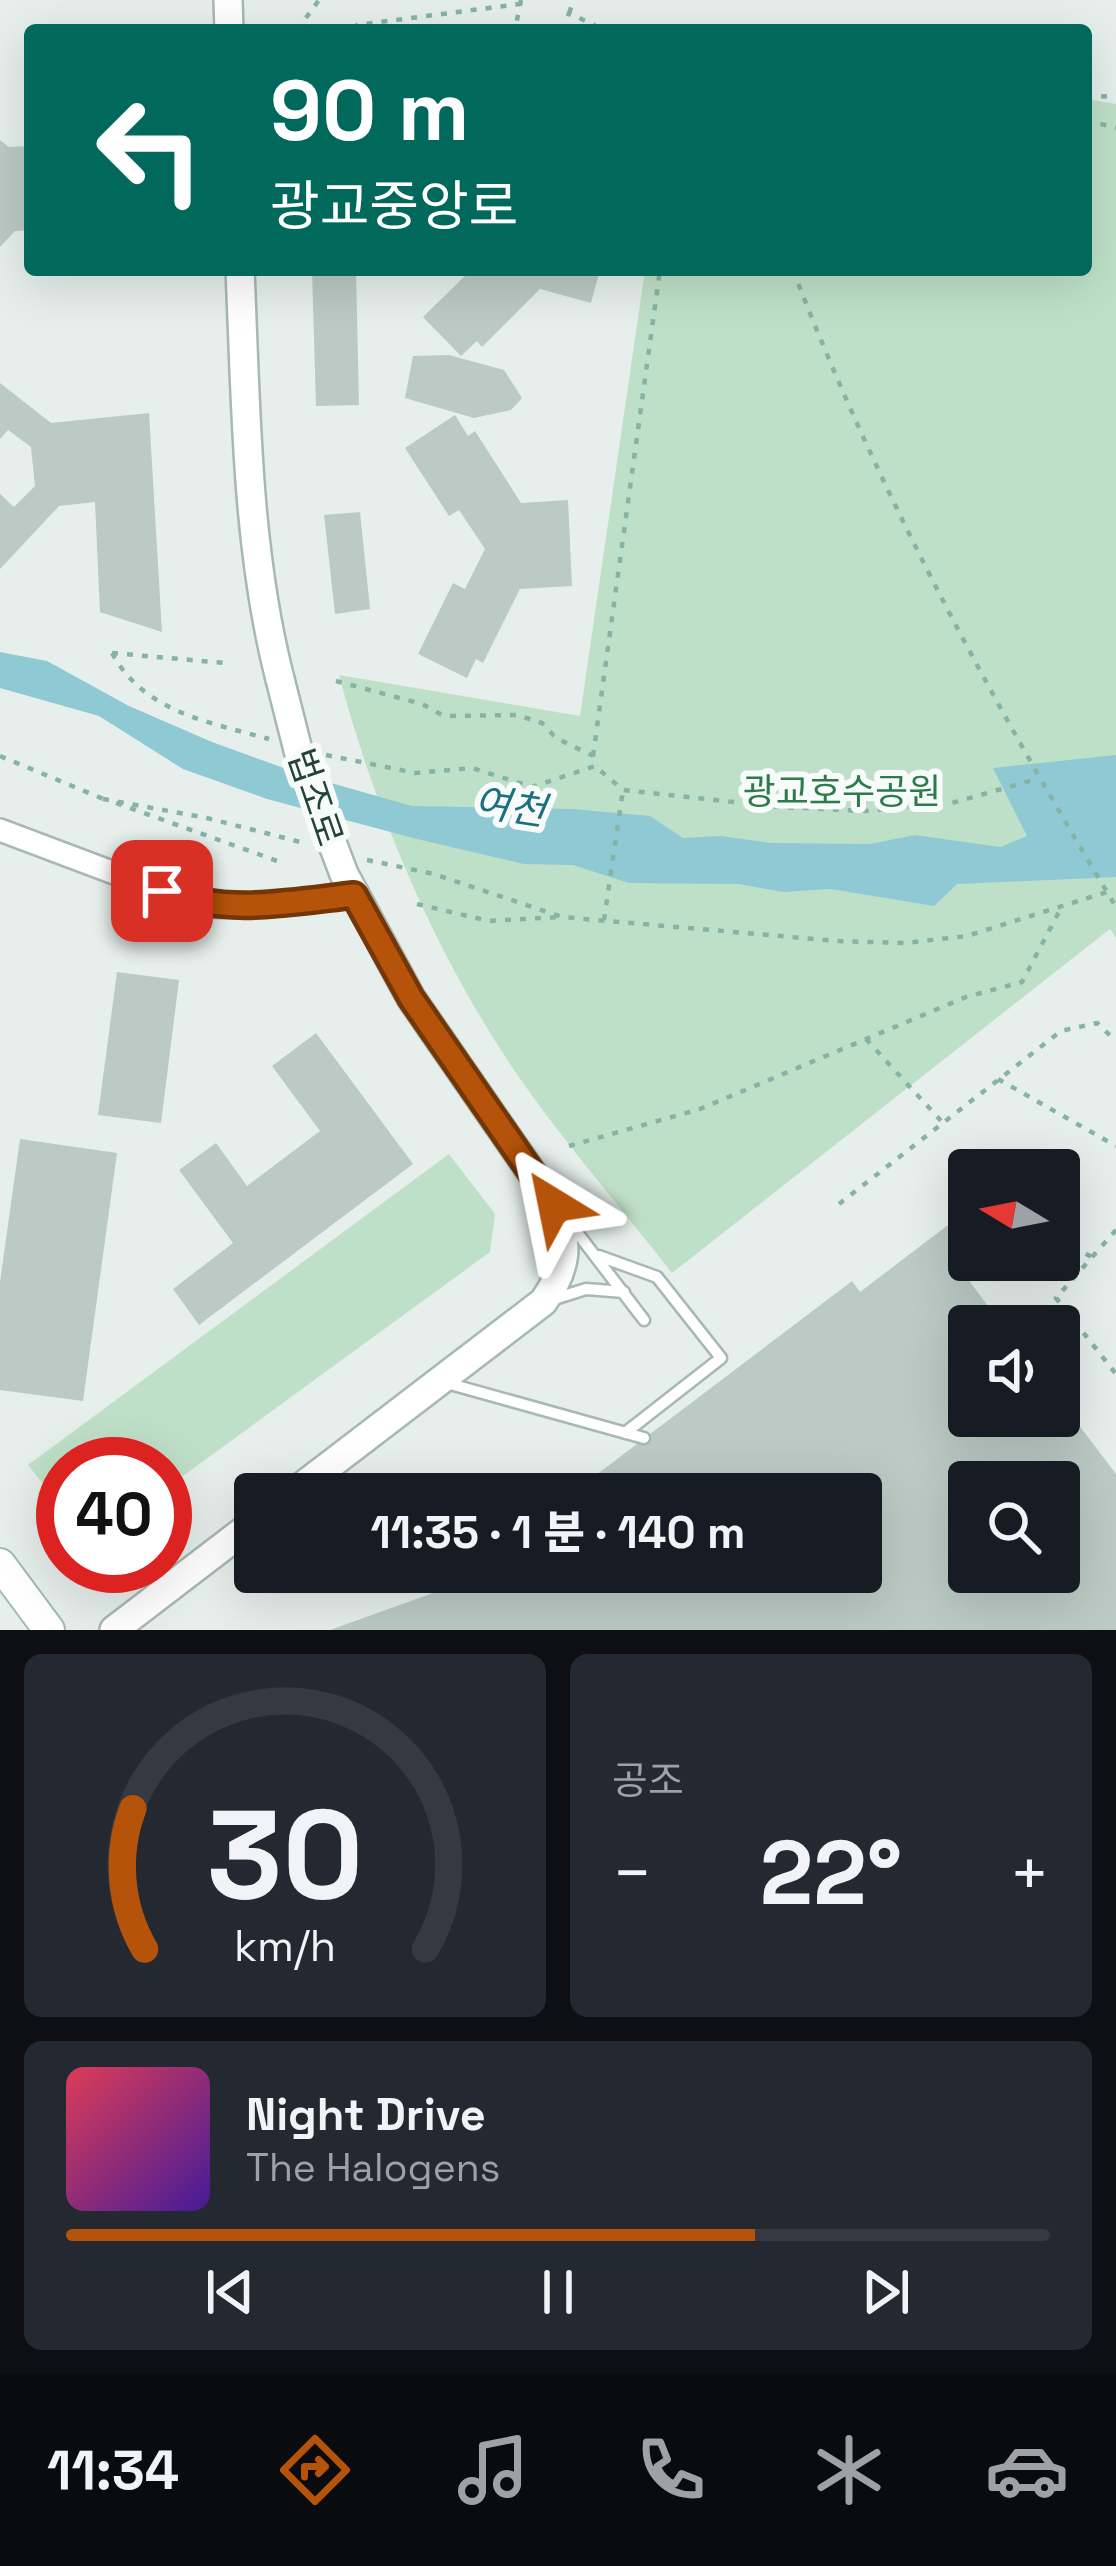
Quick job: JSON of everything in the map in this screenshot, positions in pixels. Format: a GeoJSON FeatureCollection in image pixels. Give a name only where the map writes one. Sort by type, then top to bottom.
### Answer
{"type":"FeatureCollection","features":[{"type":"Feature","properties":{"kind":"main road"},"geometry":{"type":"LineString","coordinates":[[0,1564],[49,1630]]}},
{"type":"Feature","properties":{"kind":"street","name":"법조로"},"geometry":{"type":"LineString","coordinates":[[240,276],[248,444],[266,626],[300,758],[411,998],[554,1205],[564,1229],[566,1252],[561,1277],[543,1303],[320,1473]]}},
{"type":"Feature","properties":{"kind":"street"},"geometry":{"type":"LineString","coordinates":[[0,830],[202,906],[248,907],[352,876]]}},
{"type":"Feature","properties":{"kind":"street"},"geometry":{"type":"LineString","coordinates":[[114,1630],[234,1538]]}},
{"type":"Feature","properties":{"kind":"lane"},"geometry":{"type":"LineString","coordinates":[[554,1205],[599,1256],[644,1320]]}},
{"type":"Feature","properties":{"kind":"lane"},"geometry":{"type":"LineString","coordinates":[[599,1256],[657,1276],[722,1358],[625,1433]]}},
{"type":"Feature","properties":{"kind":"lane"},"geometry":{"type":"LineString","coordinates":[[543,1303],[586,1288],[624,1292]]}},
{"type":"Feature","properties":{"kind":"lane"},"geometry":{"type":"LineString","coordinates":[[440,1381],[644,1438]]}},
{"type":"Feature","properties":{"kind":"path"},"geometry":{"type":"LineString","coordinates":[[564,24],[574,0]]}},
{"type":"Feature","properties":{"kind":"path"},"geometry":{"type":"LineString","coordinates":[[364,24],[520,2]]}},
{"type":"Feature","properties":{"kind":"path"},"geometry":{"type":"LineString","coordinates":[[569,13],[592,24]]}},
{"type":"Feature","properties":{"kind":"path"},"geometry":{"type":"LineString","coordinates":[[659,276],[595,766],[623,790],[866,811],[952,803],[1037,779]]}},
{"type":"Feature","properties":{"kind":"path"},"geometry":{"type":"LineString","coordinates":[[796,276],[876,469],[1037,779],[1116,908]]}},
{"type":"Feature","properties":{"kind":"path"},"geometry":{"type":"LineString","coordinates":[[225,663],[112,653],[127,681],[148,697],[216,724],[281,742]]}},
{"type":"Feature","properties":{"kind":"path"},"geometry":{"type":"LineString","coordinates":[[336,681],[422,704],[444,716],[517,715],[542,723],[556,738],[593,756]]}},
{"type":"Feature","properties":{"kind":"path"},"geometry":{"type":"LineString","coordinates":[[325,754],[416,773],[472,769],[532,787],[595,766]]}},
{"type":"Feature","properties":{"kind":"path"},"geometry":{"type":"LineString","coordinates":[[0,756],[283,863]]}},
{"type":"Feature","properties":{"kind":"path"},"geometry":{"type":"LineString","coordinates":[[604,920],[623,790]]}},
{"type":"Feature","properties":{"kind":"path"},"geometry":{"type":"LineString","coordinates":[[104,799],[206,818],[315,846]]}},
{"type":"Feature","properties":{"kind":"path"},"geometry":{"type":"LineString","coordinates":[[352,876],[434,874],[562,916]]}},
{"type":"Feature","properties":{"kind":"path"},"geometry":{"type":"LineString","coordinates":[[417,904],[489,921],[562,916],[650,927],[905,943],[967,936],[1107,892]]}},
{"type":"Feature","properties":{"kind":"path"},"geometry":{"type":"LineString","coordinates":[[569,1147],[700,1109],[966,998],[1022,982],[1060,908]]}},
{"type":"Feature","properties":{"kind":"path"},"geometry":{"type":"LineString","coordinates":[[838,1204],[1061,1031],[1097,1023],[1116,1041]]}},
{"type":"Feature","properties":{"kind":"path"},"geometry":{"type":"LineString","coordinates":[[866,1040],[943,1123]]}},
{"type":"Feature","properties":{"kind":"path"},"geometry":{"type":"LineString","coordinates":[[998,1079],[1116,1146]]}},
{"type":"Feature","properties":{"kind":"path"},"geometry":{"type":"LineString","coordinates":[[1116,1230],[1055,1298],[1116,1375]]}},
{"type":"Feature","properties":{"kind":"path"},"geometry":{"type":"LineString","coordinates":[[1080,1251],[1092,1257]]}},
{"type":"Feature","properties":{"kind":"green space","name":"광교호수공원"},"geometry":{"type":"Polygon","coordinates":[[[1092,100],[1116,104],[1116,938],[1110,929],[672,1273],[527,1088],[454,970],[388,826],[339,675],[580,716],[644,276],[1092,276],[1092,100]]]}},
{"type":"Feature","properties":{"kind":"green space"},"geometry":{"type":"Polygon","coordinates":[[[449,1154],[495,1214],[490,1252],[192,1469],[192,1437],[66,1437],[449,1154]]]}},
{"type":"Feature","properties":{"kind":"water"},"geometry":{"type":"Polygon","coordinates":[[[0,652],[47,661],[129,706],[212,742],[303,775],[412,806],[572,809],[650,816],[683,838],[870,844],[915,835],[1000,847],[1027,836],[993,768],[1116,755],[1116,877],[957,884],[934,906],[831,889],[784,892],[738,884],[629,883],[573,865],[524,864],[267,799],[183,769],[99,716],[0,688],[0,652]]]}},
{"type":"Feature","properties":{"kind":"building"},"geometry":{"type":"Polygon","coordinates":[[[0,140],[9,147],[24,146],[24,230],[15,231],[0,247],[0,140]]]}},
{"type":"Feature","properties":{"kind":"building"},"geometry":{"type":"Polygon","coordinates":[[[312,276],[356,276],[359,405],[316,406],[312,276]]]}},
{"type":"Feature","properties":{"kind":"building"},"geometry":{"type":"Polygon","coordinates":[[[465,276],[598,276],[591,303],[540,289],[482,347],[477,341],[461,356],[423,317],[465,276]]]}},
{"type":"Feature","properties":{"kind":"building"},"geometry":{"type":"Polygon","coordinates":[[[449,355],[504,370],[522,398],[511,410],[474,418],[405,398],[413,356],[449,355]]]}},
{"type":"Feature","properties":{"kind":"building"},"geometry":{"type":"Polygon","coordinates":[[[0,383],[51,423],[149,413],[162,632],[100,612],[95,502],[59,506],[0,569],[0,494],[14,507],[35,486],[31,447],[8,430],[0,439],[0,383]]]}},
{"type":"Feature","properties":{"kind":"building"},"geometry":{"type":"Polygon","coordinates":[[[455,415],[468,436],[475,431],[521,503],[568,500],[572,586],[520,589],[483,663],[476,659],[467,678],[418,654],[453,583],[465,589],[485,549],[459,510],[449,516],[405,448],[455,415]]]}},
{"type":"Feature","properties":{"kind":"building"},"geometry":{"type":"Polygon","coordinates":[[[360,512],[370,609],[335,614],[324,515],[360,512]]]}},
{"type":"Feature","properties":{"kind":"building"},"geometry":{"type":"Polygon","coordinates":[[[117,972],[179,980],[161,1123],[98,1115],[117,972]]]}},
{"type":"Feature","properties":{"kind":"building"},"geometry":{"type":"Polygon","coordinates":[[[316,1033],[413,1164],[199,1325],[173,1289],[233,1243],[179,1170],[216,1143],[247,1186],[320,1131],[272,1066],[316,1033]]]}},
{"type":"Feature","properties":{"kind":"building"},"geometry":{"type":"Polygon","coordinates":[[[20,1139],[117,1153],[83,1401],[0,1390],[0,1282],[20,1139]]]}},
{"type":"Feature","properties":{"kind":"building"},"geometry":{"type":"Polygon","coordinates":[[[948,1225],[948,1281],[971,1281],[987,1305],[948,1305],[948,1437],[1080,1437],[1080,1427],[1116,1474],[1116,1630],[330,1630],[433,1593],[882,1593],[882,1473],[599,1473],[852,1281],[860,1292],[948,1225]]]}},
{"type":"Feature","properties":{"kind":"route"},"geometry":{"type":"LineString","coordinates":[[162,891],[202,906],[248,907],[354,895],[411,998],[554,1205]]}},
{"type":"Feature","properties":{"kind":"water label","name":"여천"},"geometry":{"type":"Point","coordinates":[510,806]}}]}
